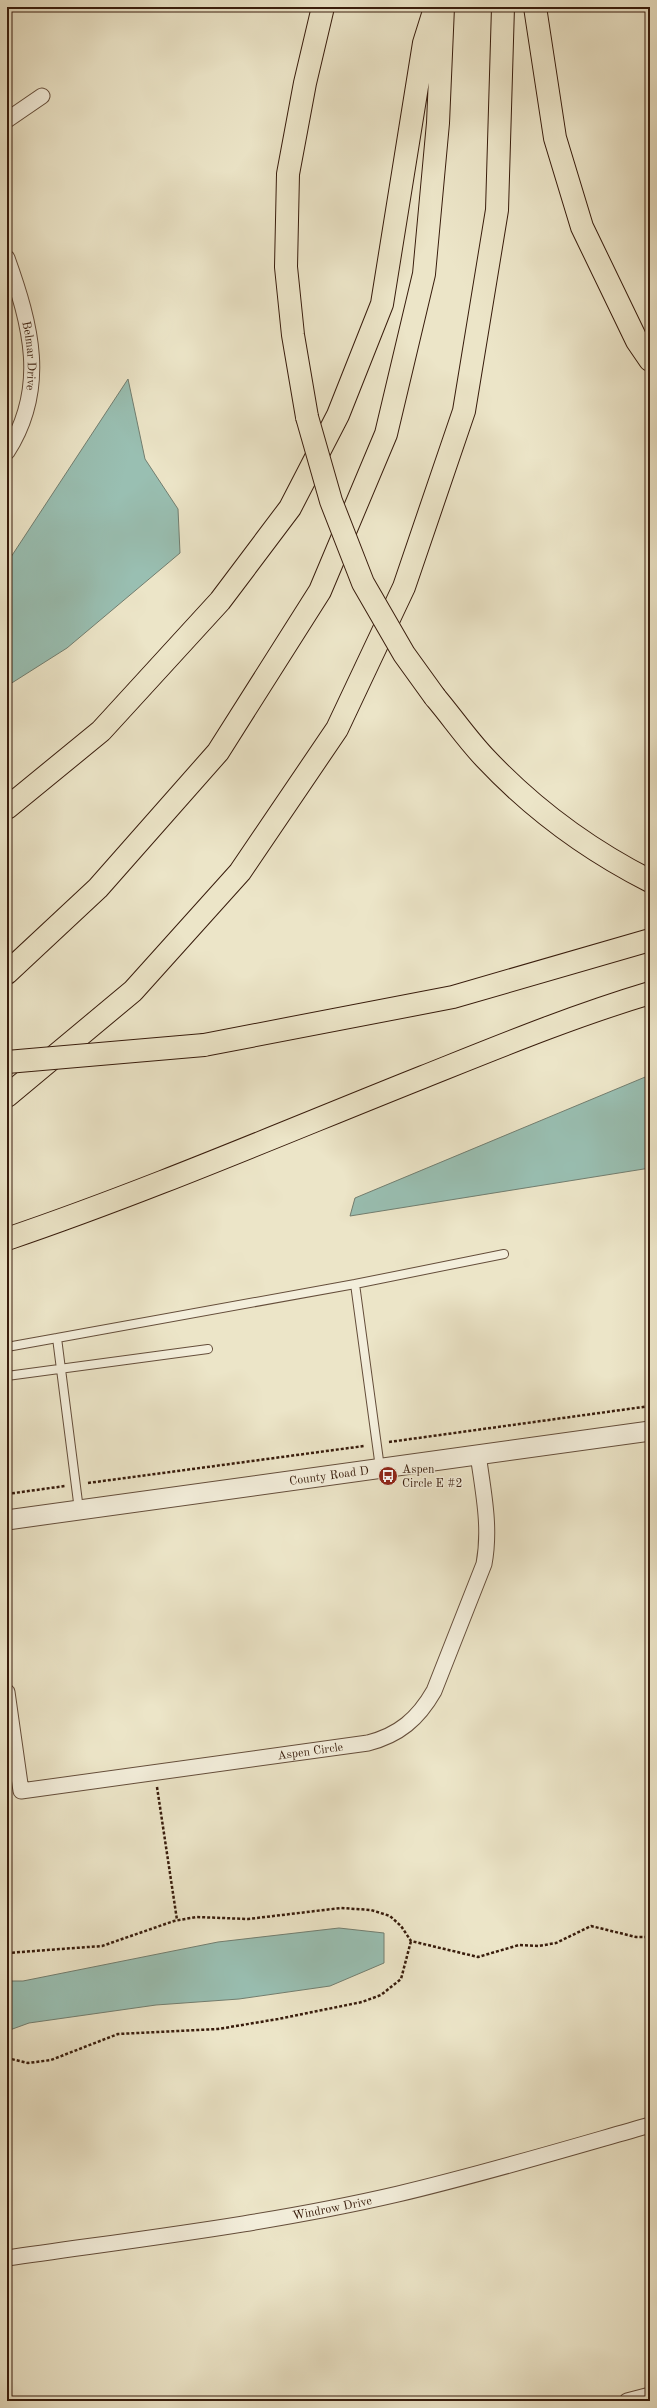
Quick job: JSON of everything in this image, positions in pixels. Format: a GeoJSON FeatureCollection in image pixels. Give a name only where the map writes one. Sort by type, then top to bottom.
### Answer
{"type":"FeatureCollection","features":[{"type":"Feature","properties":{"kind":"highway"},"geometry":{"type":"LineString","coordinates":[[324,7],[305,83],[288,174],[286,267],[293,335],[307,417],[330,500],[363,583],[404,654],[435,697],[485,758],[535,804],[581,842],[650,881]]}},
{"type":"Feature","properties":{"kind":"highway"},"geometry":{"type":"LineString","coordinates":[[7,808],[101,731],[220,601],[290,508],[338,415],[382,304],[424,42],[435,7]]}},
{"type":"Feature","properties":{"kind":"highway"},"geometry":{"type":"LineString","coordinates":[[7,973],[98,888],[218,752],[320,591],[386,434],[424,274],[438,124],[443,7]]}},
{"type":"Feature","properties":{"kind":"highway"},"geometry":{"type":"LineString","coordinates":[[7,1096],[133,991],[240,872],[337,729],[404,587],[464,411],[497,210],[503,7]]}},
{"type":"Feature","properties":{"kind":"highway"},"geometry":{"type":"LineString","coordinates":[[535,7],[555,138],[582,227],[637,341],[650,360]]}},
{"type":"Feature","properties":{"kind":"highway"},"geometry":{"type":"LineString","coordinates":[[7,1062],[204,1044],[453,997],[650,940]]}},
{"type":"Feature","properties":{"kind":"highway"},"geometry":{"type":"LineString","coordinates":[[7,1239],[132,1196],[460,1062],[611,1004],[650,993]]}},
{"type":"Feature","properties":{"kind":"street"},"geometry":{"type":"LineString","coordinates":[[7,120],[42,96]]}},
{"type":"Feature","properties":{"kind":"street","name":"Belmar Drive"},"geometry":{"type":"LineString","coordinates":[[7,258],[18,288],[30,333],[33,372],[30,397],[23,420],[7,452]]}},
{"type":"Feature","properties":{"kind":"street","name":"County Road D"},"geometry":{"type":"LineString","coordinates":[[7,1520],[650,1430]]}},
{"type":"Feature","properties":{"kind":"street","name":"Aspen Circle"},"geometry":{"type":"LineString","coordinates":[[7,1692],[21,1791],[368,1743],[397,1732],[412,1721],[425,1708],[434,1691],[484,1564],[488,1544],[488,1524],[478,1454]]}},
{"type":"Feature","properties":{"kind":"street","name":"Windrow Drive"},"geometry":{"type":"LineString","coordinates":[[7,2258],[272,2219],[398,2194],[650,2125]]}},
{"type":"Feature","properties":{"kind":"street"},"geometry":{"type":"LineString","coordinates":[[627,2401],[650,2395]]}},
{"type":"Feature","properties":{"kind":"lane"},"geometry":{"type":"LineString","coordinates":[[7,1347],[356,1284],[504,1254]]}},
{"type":"Feature","properties":{"kind":"lane"},"geometry":{"type":"LineString","coordinates":[[356,1284],[380,1468]]}},
{"type":"Feature","properties":{"kind":"lane"},"geometry":{"type":"LineString","coordinates":[[57,1338],[79,1510]]}},
{"type":"Feature","properties":{"kind":"lane"},"geometry":{"type":"LineString","coordinates":[[7,1376],[208,1349]]}},
{"type":"Feature","properties":{"kind":"path"},"geometry":{"type":"LineString","coordinates":[[7,1494],[650,1406]]}},
{"type":"Feature","properties":{"kind":"path"},"geometry":{"type":"LineString","coordinates":[[154,1772],[177,1920]]}},
{"type":"Feature","properties":{"kind":"path"},"geometry":{"type":"LineString","coordinates":[[7,1953],[102,1946],[177,1920],[218,1916],[248,1919],[341,1908],[371,1910],[390,1916],[401,1926],[411,1941],[478,1957],[519,1945],[539,1946],[556,1942],[591,1926],[636,1937],[650,1937]]}},
{"type":"Feature","properties":{"kind":"path"},"geometry":{"type":"LineString","coordinates":[[7,2058],[28,2063],[51,2060],[118,2034],[218,2029],[278,2019],[362,2002],[381,1995],[401,1979],[411,1941]]}},
{"type":"Feature","properties":{"kind":"water"},"geometry":{"type":"Polygon","coordinates":[[[128,379],[145,459],[178,509],[180,553],[67,648],[7,686],[7,563],[128,379]]]}},
{"type":"Feature","properties":{"kind":"water"},"geometry":{"type":"Polygon","coordinates":[[[650,1075],[650,1168],[350,1216],[355,1198],[650,1075]]]}},
{"type":"Feature","properties":{"kind":"water"},"geometry":{"type":"Polygon","coordinates":[[[339,1928],[384,1933],[384,1963],[330,1986],[239,1999],[156,2005],[29,2023],[7,2031],[7,1981],[23,1981],[218,1942],[339,1928]]]}},
{"type":"Feature","properties":{"kind":"place","name":"Aspen Circle E #2"},"geometry":{"type":"Point","coordinates":[388,1476]}}]}
